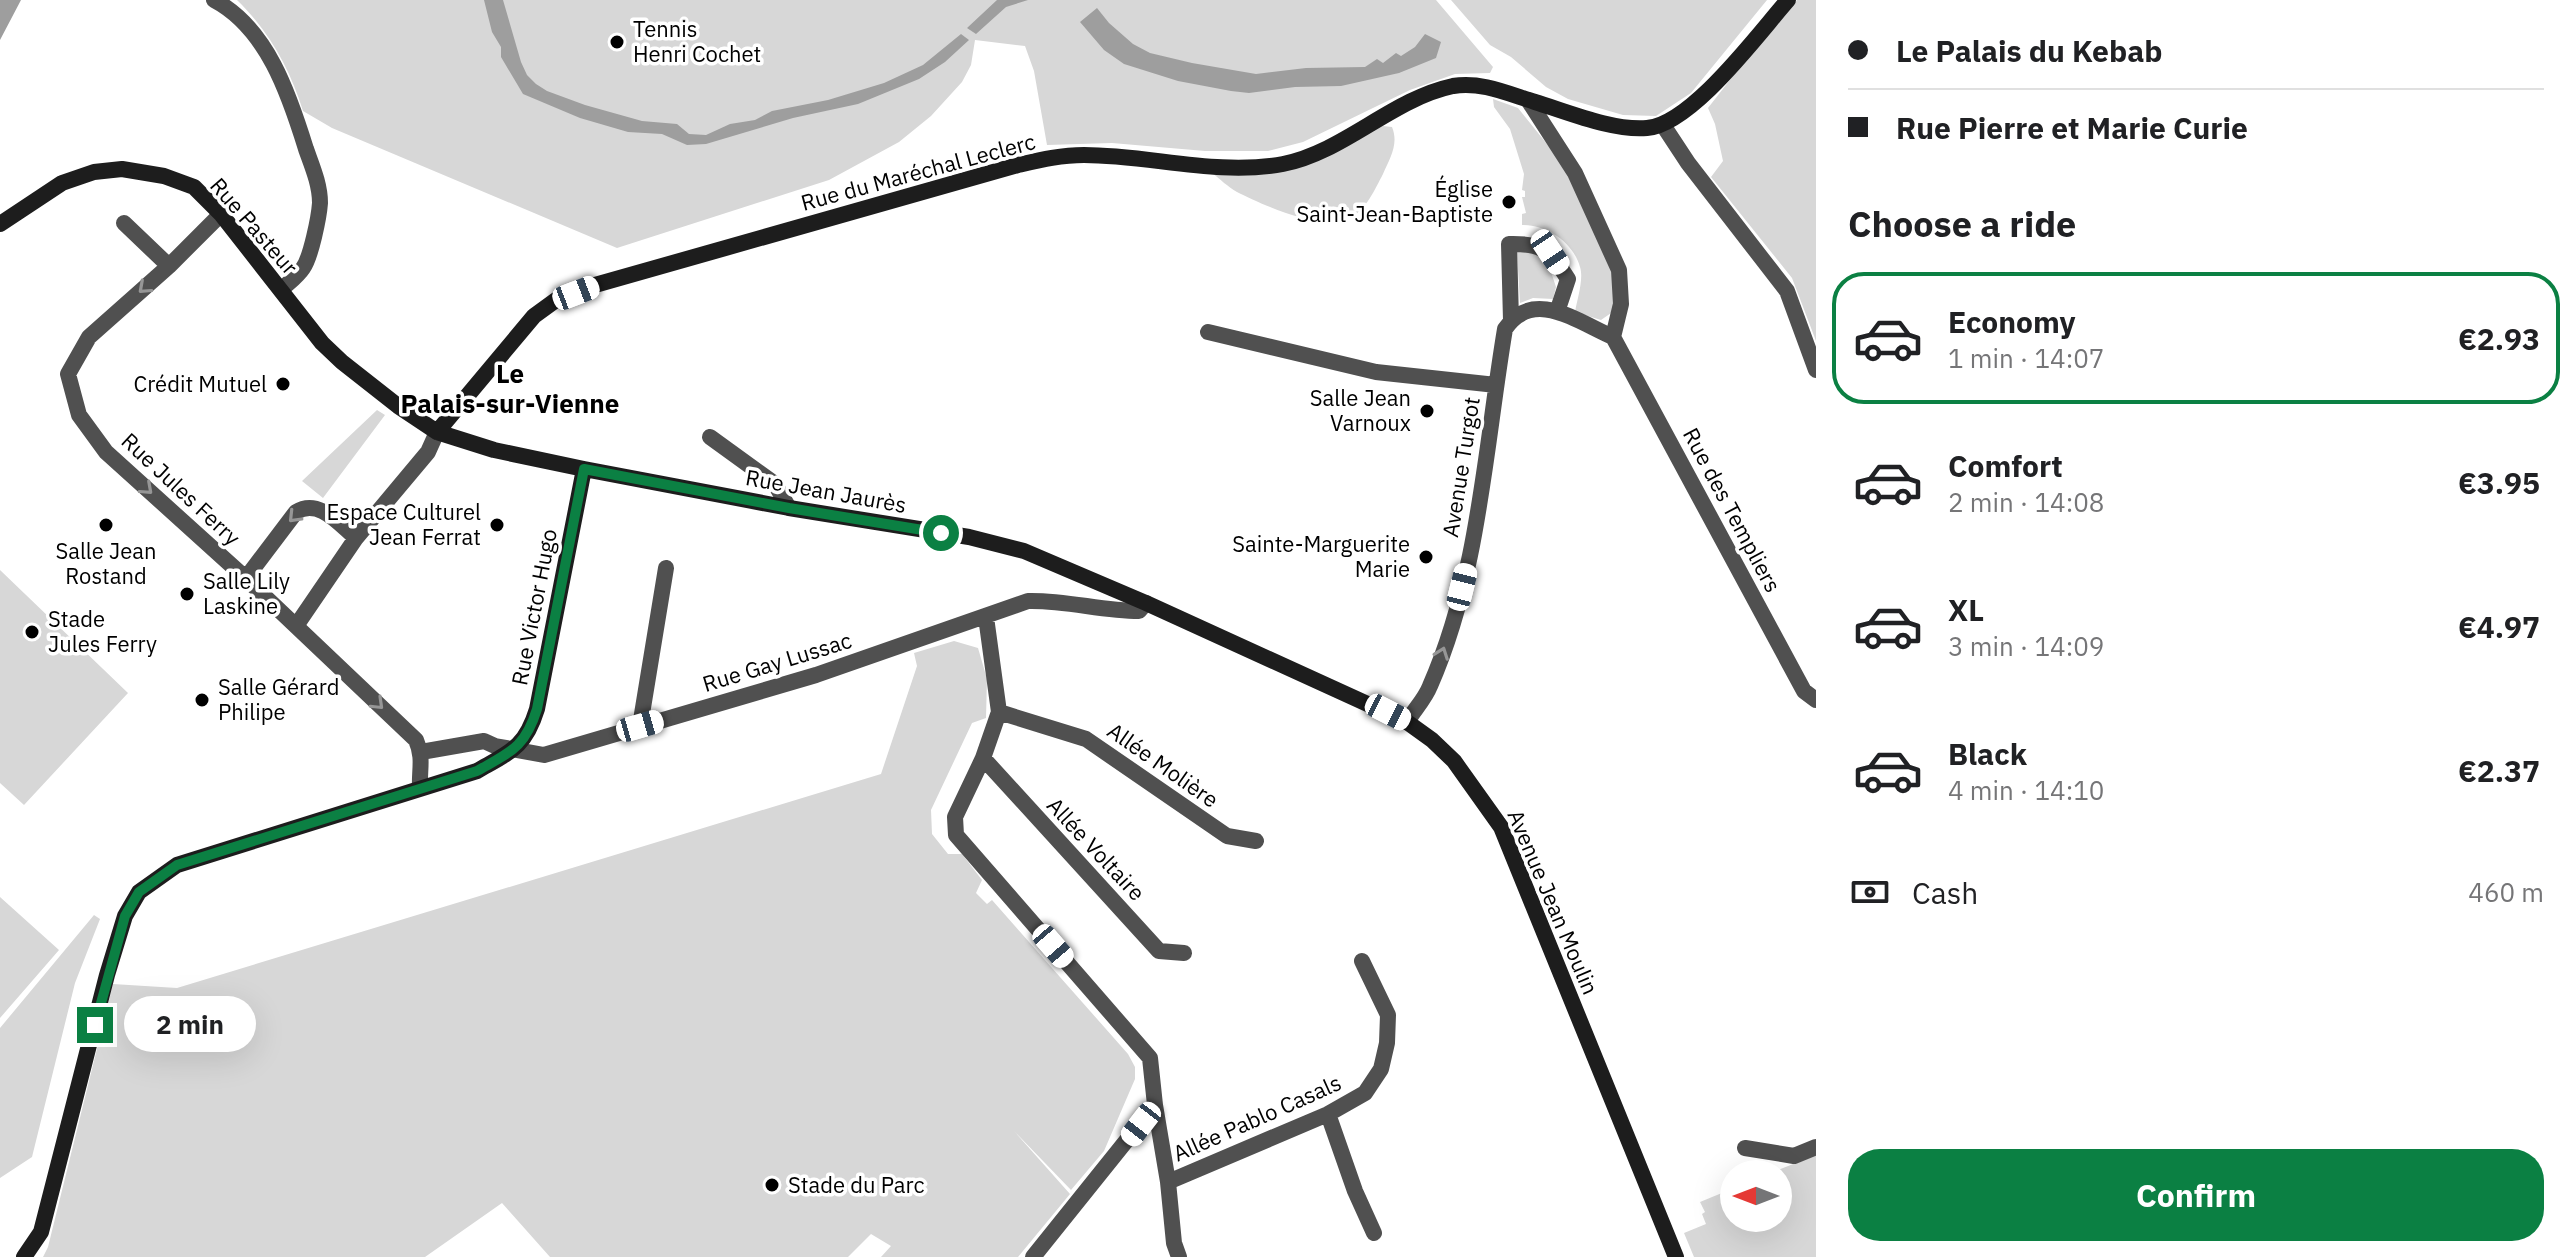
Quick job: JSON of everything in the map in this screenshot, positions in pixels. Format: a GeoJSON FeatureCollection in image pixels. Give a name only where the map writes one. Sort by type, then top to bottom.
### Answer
{"type":"FeatureCollection","features":[{"type":"Feature","properties":{"kind":"main road"},"geometry":{"type":"LineString","coordinates":[[1663,125],[1683,114],[1788,0]]}},
{"type":"Feature","properties":{"kind":"main road","name":"Rue du Maréchal Leclerc"},"geometry":{"type":"LineString","coordinates":[[437,432],[534,316],[556,300],[595,285],[1030,162],[1085,155],[1252,167],[1285,163],[1315,153],[1427,94],[1455,86],[1487,87],[1584,117],[1634,128],[1663,125]]}},
{"type":"Feature","properties":{"kind":"main road","name":"Rue Pasteur"},"geometry":{"type":"LineString","coordinates":[[0,224],[62,183],[94,172],[122,169],[164,176],[194,187],[221,214],[322,343],[398,406],[437,432],[494,450],[584,469]]}},
{"type":"Feature","properties":{"kind":"main road","name":"Rue Jean Jaurès"},"geometry":{"type":"LineString","coordinates":[[584,469],[789,508],[969,537],[1051,561],[1146,603]]}},
{"type":"Feature","properties":{"kind":"main road","name":"Rue Victor Hugo"},"geometry":{"type":"LineString","coordinates":[[516,749],[531,727],[537,709],[584,469]]}},
{"type":"Feature","properties":{"kind":"main road","name":"Avenue Jean Moulin"},"geometry":{"type":"LineString","coordinates":[[1146,603],[1407,722],[1454,761],[1501,827],[1676,1257]]}},
{"type":"Feature","properties":{"kind":"main road"},"geometry":{"type":"LineString","coordinates":[[24,1257],[41,1232],[107,975],[125,916],[139,892],[177,865],[477,771],[516,749]]}},
{"type":"Feature","properties":{"kind":"street"},"geometry":{"type":"LineString","coordinates":[[214,0],[234,11],[251,29],[266,53],[290,99],[318,184],[319,213],[305,267],[281,290]]}},
{"type":"Feature","properties":{"kind":"street"},"geometry":{"type":"LineString","coordinates":[[1511,320],[1527,309],[1545,307],[1613,337],[1621,304],[1619,270],[1580,183],[1528,100]]}},
{"type":"Feature","properties":{"kind":"street"},"geometry":{"type":"LineString","coordinates":[[1663,125],[1688,163],[1787,291],[1816,370]]}},
{"type":"Feature","properties":{"kind":"street","name":"Rue Jules Ferry"},"geometry":{"type":"LineString","coordinates":[[221,214],[169,266],[89,337],[68,374],[79,415],[106,452],[246,578],[416,740],[421,752]]}},
{"type":"Feature","properties":{"kind":"street"},"geometry":{"type":"LineString","coordinates":[[124,223],[169,266]]}},
{"type":"Feature","properties":{"kind":"street","name":"Avenue Turgot"},"geometry":{"type":"LineString","coordinates":[[1407,722],[1429,689],[1455,616],[1470,558],[1505,329],[1511,320],[1509,244],[1531,244],[1550,252],[1568,279],[1557,312]]}},
{"type":"Feature","properties":{"kind":"street"},"geometry":{"type":"LineString","coordinates":[[1208,332],[1376,372],[1496,385]]}},
{"type":"Feature","properties":{"kind":"street","name":"Rue des Templiers"},"geometry":{"type":"LineString","coordinates":[[1613,337],[1804,691],[1816,700]]}},
{"type":"Feature","properties":{"kind":"street"},"geometry":{"type":"LineString","coordinates":[[296,626],[356,538],[428,452],[437,432]]}},
{"type":"Feature","properties":{"kind":"street"},"geometry":{"type":"LineString","coordinates":[[710,437],[775,484],[789,508]]}},
{"type":"Feature","properties":{"kind":"street"},"geometry":{"type":"LineString","coordinates":[[246,578],[296,512],[305,507],[317,507],[356,538]]}},
{"type":"Feature","properties":{"kind":"street"},"geometry":{"type":"LineString","coordinates":[[640,726],[666,568]]}},
{"type":"Feature","properties":{"kind":"street","name":"Rue Gay Lussac"},"geometry":{"type":"LineString","coordinates":[[421,752],[484,741],[544,755],[816,675],[1028,601],[1057,600],[1108,611],[1139,611],[1146,603]]}},
{"type":"Feature","properties":{"kind":"street"},"geometry":{"type":"LineString","coordinates":[[986,617],[999,712],[983,758],[955,817],[956,835],[1150,1058],[1174,1243],[1179,1257]]}},
{"type":"Feature","properties":{"kind":"street","name":"Allée Molière"},"geometry":{"type":"LineString","coordinates":[[999,712],[1086,739],[1227,836],[1256,841]]}},
{"type":"Feature","properties":{"kind":"street"},"geometry":{"type":"LineString","coordinates":[[420,788],[421,752]]}},
{"type":"Feature","properties":{"kind":"street","name":"Allée Voltaire"},"geometry":{"type":"LineString","coordinates":[[983,758],[1159,951],[1184,953]]}},
{"type":"Feature","properties":{"kind":"street","name":"Allée Pablo Casals"},"geometry":{"type":"LineString","coordinates":[[1168,1182],[1328,1114],[1365,1093],[1381,1069],[1387,1043],[1388,1015],[1362,961]]}},
{"type":"Feature","properties":{"kind":"street"},"geometry":{"type":"LineString","coordinates":[[1033,1257],[1155,1105]]}},
{"type":"Feature","properties":{"kind":"street"},"geometry":{"type":"LineString","coordinates":[[1328,1114],[1355,1191],[1374,1233]]}},
{"type":"Feature","properties":{"kind":"street"},"geometry":{"type":"LineString","coordinates":[[1745,1148],[1794,1156],[1816,1147]]}},
{"type":"Feature","properties":{"kind":"shaded area"},"geometry":{"type":"Polygon","coordinates":[[[0,0],[21,0],[0,40],[0,0]]]}},
{"type":"Feature","properties":{"kind":"shaded area"},"geometry":{"type":"Polygon","coordinates":[[[237,0],[1436,0],[1493,67],[1490,73],[1455,74],[1410,90],[1303,142],[1268,151],[1205,151],[1112,143],[1047,145],[1034,71],[1025,46],[975,40],[971,65],[962,82],[931,116],[899,142],[829,180],[617,248],[332,128],[303,111],[277,51],[237,0]]]}},
{"type":"Feature","properties":{"kind":"shaded area"},"geometry":{"type":"Polygon","coordinates":[[[484,0],[503,0],[521,62],[536,84],[585,105],[642,121],[677,124],[689,134],[706,135],[730,124],[755,120],[772,111],[828,100],[884,83],[923,65],[961,34],[969,40],[945,62],[919,79],[858,104],[793,118],[706,144],[687,145],[662,134],[628,132],[580,118],[523,94],[501,57],[501,47],[492,32],[484,0]]]}},
{"type":"Feature","properties":{"kind":"shaded area"},"geometry":{"type":"Polygon","coordinates":[[[997,0],[1028,0],[1006,7],[976,34],[967,28],[997,0]]]}},
{"type":"Feature","properties":{"kind":"shaded area"},"geometry":{"type":"Polygon","coordinates":[[[1451,0],[1767,0],[1691,93],[1656,116],[1623,115],[1568,99],[1546,87],[1511,57],[1490,45],[1451,0]]]}},
{"type":"Feature","properties":{"kind":"shaded area"},"geometry":{"type":"Polygon","coordinates":[[[1797,0],[1816,0],[1816,341],[1792,278],[1711,177],[1723,161],[1708,108],[1797,0]]]}},
{"type":"Feature","properties":{"kind":"shaded area"},"geometry":{"type":"Polygon","coordinates":[[[1097,8],[1133,44],[1150,53],[1256,74],[1306,68],[1365,67],[1377,59],[1383,63],[1396,53],[1401,56],[1415,47],[1425,34],[1441,42],[1436,58],[1399,73],[1341,86],[1295,87],[1249,93],[1178,81],[1124,64],[1104,50],[1080,22],[1097,8]]]}},
{"type":"Feature","properties":{"kind":"shaded area"},"geometry":{"type":"Polygon","coordinates":[[[1493,99],[1518,108],[1559,159],[1588,207],[1612,266],[1614,311],[1601,320],[1575,312],[1581,272],[1572,250],[1558,237],[1541,228],[1522,225],[1522,214],[1526,213],[1522,197],[1525,197],[1522,190],[1524,174],[1510,129],[1494,107],[1493,99]]]}},
{"type":"Feature","properties":{"kind":"shaded area"},"geometry":{"type":"Polygon","coordinates":[[[1383,126],[1392,127],[1395,139],[1393,151],[1370,199],[1350,218],[1324,222],[1277,210],[1237,192],[1212,173],[1233,175],[1383,126]]]}},
{"type":"Feature","properties":{"kind":"shaded area"},"geometry":{"type":"Polygon","coordinates":[[[1531,251],[1546,257],[1556,287],[1553,299],[1533,298],[1520,303],[1517,252],[1531,251]]]}},
{"type":"Feature","properties":{"kind":"shaded area"},"geometry":{"type":"Polygon","coordinates":[[[377,410],[385,415],[323,498],[302,481],[377,410]]]}},
{"type":"Feature","properties":{"kind":"shaded area","name":"Stade Jules Ferry"},"geometry":{"type":"Polygon","coordinates":[[[0,570],[128,693],[24,805],[0,783],[0,570]]]}},
{"type":"Feature","properties":{"kind":"shaded area"},"geometry":{"type":"Polygon","coordinates":[[[954,641],[978,648],[987,679],[986,718],[972,723],[931,810],[932,834],[948,854],[962,854],[982,880],[976,893],[987,904],[992,900],[1128,1054],[1135,1067],[1135,1079],[1104,1151],[1071,1190],[1013,1130],[1070,1194],[1018,1257],[881,1257],[891,1246],[871,1234],[848,1257],[550,1257],[502,1203],[425,1257],[43,1257],[113,984],[177,988],[881,774],[917,666],[914,653],[954,641]]]}},
{"type":"Feature","properties":{"kind":"shaded area"},"geometry":{"type":"Polygon","coordinates":[[[0,897],[59,950],[0,1018],[0,897]]]}},
{"type":"Feature","properties":{"kind":"shaded area"},"geometry":{"type":"Polygon","coordinates":[[[94,915],[100,919],[75,983],[32,1157],[0,1178],[0,1028],[94,915]]]}},
{"type":"Feature","properties":{"kind":"shaded area"},"geometry":{"type":"Polygon","coordinates":[[[1816,1155],[1816,1257],[1694,1257],[1684,1233],[1706,1224],[1700,1202],[1720,1194],[1720,1232],[1792,1232],[1792,1164],[1816,1155]]]}},
{"type":"Feature","properties":{"kind":"place","name":"Tennis Henri Cochet"},"geometry":{"type":"Point","coordinates":[617,42]}},
{"type":"Feature","properties":{"kind":"place","name":"Église Saint-Jean-Baptiste"},"geometry":{"type":"Point","coordinates":[1509,202]}},
{"type":"Feature","properties":{"kind":"place","name":"Crédit Mutuel"},"geometry":{"type":"Point","coordinates":[283,384]}},
{"type":"Feature","properties":{"kind":"place","name":"Salle Jean Varnoux"},"geometry":{"type":"Point","coordinates":[1427,411]}},
{"type":"Feature","properties":{"kind":"place","name":"Salle Jean Rostand"},"geometry":{"type":"Point","coordinates":[106,525]}},
{"type":"Feature","properties":{"kind":"place","name":"Espace Culturel Jean Ferrat"},"geometry":{"type":"Point","coordinates":[497,525]}},
{"type":"Feature","properties":{"kind":"place","name":"Sainte-Marguerite Marie"},"geometry":{"type":"Point","coordinates":[1426,557]}},
{"type":"Feature","properties":{"kind":"place","name":"Salle Lily Laskine"},"geometry":{"type":"Point","coordinates":[187,594]}},
{"type":"Feature","properties":{"kind":"place","name":"Stade Jules Ferry"},"geometry":{"type":"Point","coordinates":[32,632]}},
{"type":"Feature","properties":{"kind":"place","name":"Salle Gérard Philipe"},"geometry":{"type":"Point","coordinates":[202,700]}},
{"type":"Feature","properties":{"kind":"place","name":"Stade du Parc"},"geometry":{"type":"Point","coordinates":[772,1185]}},
{"type":"Feature","properties":{"kind":"district","name":"Le Palais-sur-Vienne"},"geometry":{"type":"Point","coordinates":[510,389]}},
{"type":"Feature","properties":{"kind":"route"},"geometry":{"type":"LineString","coordinates":[[95,1025],[125,916],[139,892],[177,865],[477,771],[516,749],[531,727],[537,709],[584,469],[941,533]]}}]}
